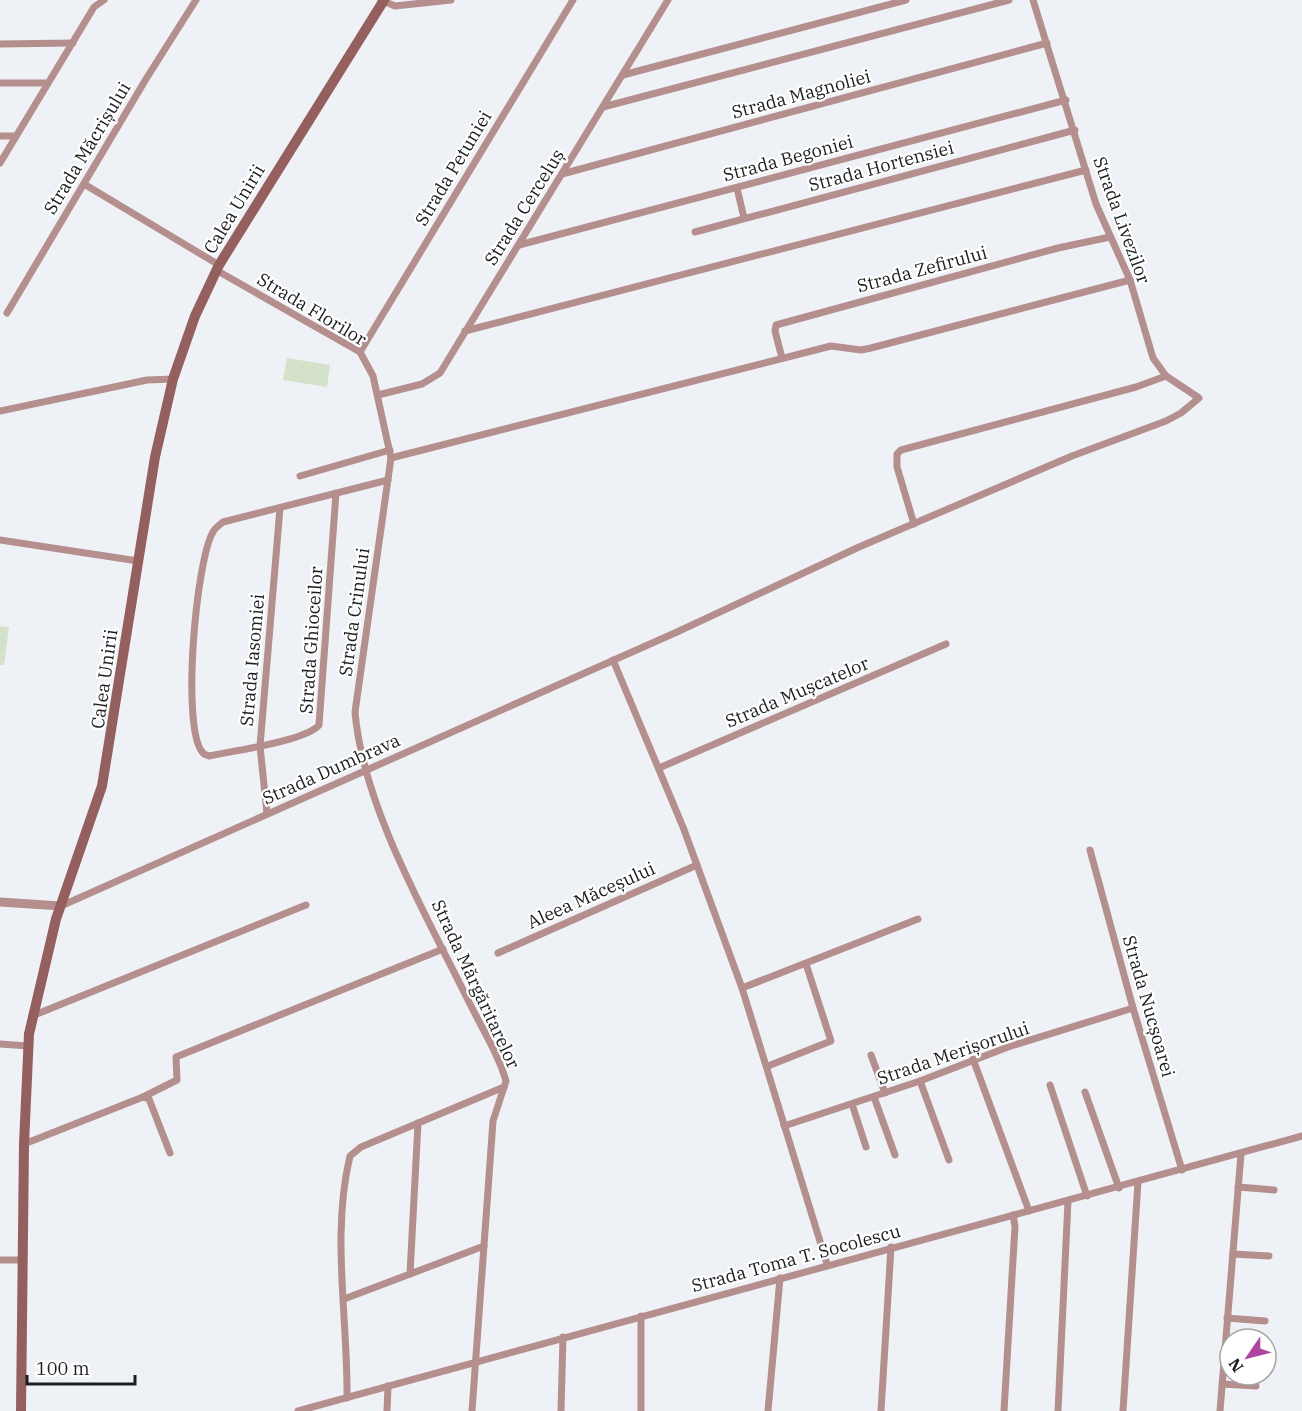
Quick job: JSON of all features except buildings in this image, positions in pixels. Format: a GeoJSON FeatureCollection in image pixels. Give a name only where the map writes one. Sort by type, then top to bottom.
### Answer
{"type":"FeatureCollection","features":[{"type":"Feature","properties":{"kind":"main road","name":"Calea Unirii"},"geometry":{"type":"LineString","coordinates":[[21,1411],[24,1144],[28,1046],[32,1016],[61,906],[102,786],[155,457],[173,379],[195,316],[218,267],[383,0]]}},
{"type":"Feature","properties":{"kind":"street"},"geometry":{"type":"LineString","coordinates":[[0,163],[94,8],[104,0]]}},
{"type":"Feature","properties":{"kind":"street","name":"Strada Măcrișului"},"geometry":{"type":"LineString","coordinates":[[7,313],[196,0]]}},
{"type":"Feature","properties":{"kind":"street"},"geometry":{"type":"LineString","coordinates":[[383,0],[395,6],[451,0]]}},
{"type":"Feature","properties":{"kind":"street","name":"Strada Petuniei"},"geometry":{"type":"LineString","coordinates":[[360,352],[573,0]]}},
{"type":"Feature","properties":{"kind":"street","name":"Strada Cerceluș"},"geometry":{"type":"LineString","coordinates":[[378,395],[431,381],[440,373],[668,0]]}},
{"type":"Feature","properties":{"kind":"street"},"geometry":{"type":"LineString","coordinates":[[623,75],[906,0]]}},
{"type":"Feature","properties":{"kind":"street"},"geometry":{"type":"LineString","coordinates":[[603,107],[1009,0]]}},
{"type":"Feature","properties":{"kind":"street","name":"Strada Livezilor"},"geometry":{"type":"LineString","coordinates":[[1033,0],[1086,170],[1110,237],[1130,280],[1152,358],[1166,376],[1199,398]]}},
{"type":"Feature","properties":{"kind":"street"},"geometry":{"type":"LineString","coordinates":[[0,44],[73,43]]}},
{"type":"Feature","properties":{"kind":"street","name":"Strada Magnoliei"},"geometry":{"type":"LineString","coordinates":[[562,174],[1047,43]]}},
{"type":"Feature","properties":{"kind":"street"},"geometry":{"type":"LineString","coordinates":[[0,83],[48,83]]}},
{"type":"Feature","properties":{"kind":"street","name":"Strada Begoniei"},"geometry":{"type":"LineString","coordinates":[[519,245],[1065,100]]}},
{"type":"Feature","properties":{"kind":"street","name":"Strada Hortensiei"},"geometry":{"type":"LineString","coordinates":[[695,232],[1075,130]]}},
{"type":"Feature","properties":{"kind":"street"},"geometry":{"type":"LineString","coordinates":[[0,136],[16,136]]}},
{"type":"Feature","properties":{"kind":"street"},"geometry":{"type":"LineString","coordinates":[[465,331],[1086,170]]}},
{"type":"Feature","properties":{"kind":"street","name":"Strada Florilor"},"geometry":{"type":"LineString","coordinates":[[84,184],[360,352],[373,376],[391,454]]}},
{"type":"Feature","properties":{"kind":"street"},"geometry":{"type":"LineString","coordinates":[[737,188],[744,218]]}},
{"type":"Feature","properties":{"kind":"street","name":"Strada Zefirului"},"geometry":{"type":"LineString","coordinates":[[782,357],[775,331],[776,325],[1058,248],[1110,237]]}},
{"type":"Feature","properties":{"kind":"street"},"geometry":{"type":"LineString","coordinates":[[300,476],[831,346],[861,350],[871,348],[1130,280]]}},
{"type":"Feature","properties":{"kind":"street"},"geometry":{"type":"LineString","coordinates":[[914,524],[897,467],[897,454],[901,450],[1136,387],[1166,376]]}},
{"type":"Feature","properties":{"kind":"street"},"geometry":{"type":"LineString","coordinates":[[0,411],[147,380],[173,379]]}},
{"type":"Feature","properties":{"kind":"street","name":"Strada Dumbrava"},"geometry":{"type":"LineString","coordinates":[[61,906],[914,524],[1072,456],[1166,421],[1181,413],[1199,398]]}},
{"type":"Feature","properties":{"kind":"street","name":"Strada Crinului"},"geometry":{"type":"LineString","coordinates":[[366,770],[355,712],[391,454]]}},
{"type":"Feature","properties":{"kind":"street"},"geometry":{"type":"LineString","coordinates":[[260,746],[209,756],[199,749],[191,678],[199,583],[205,554],[217,527],[223,522],[388,480]]}},
{"type":"Feature","properties":{"kind":"street","name":"Strada Ghioceilor"},"geometry":{"type":"LineString","coordinates":[[260,746],[312,732],[319,725],[336,493]]}},
{"type":"Feature","properties":{"kind":"street","name":"Strada Iasomiei"},"geometry":{"type":"LineString","coordinates":[[267,814],[260,746],[280,508]]}},
{"type":"Feature","properties":{"kind":"street"},"geometry":{"type":"LineString","coordinates":[[0,540],[138,561]]}},
{"type":"Feature","properties":{"kind":"street","name":"Strada Mușcatelor"},"geometry":{"type":"LineString","coordinates":[[659,768],[946,644]]}},
{"type":"Feature","properties":{"kind":"street"},"geometry":{"type":"LineString","coordinates":[[613,660],[659,768],[742,988],[768,1066],[784,1126],[827,1264]]}},
{"type":"Feature","properties":{"kind":"street","name":"Strada Mărgăritarelor"},"geometry":{"type":"LineString","coordinates":[[366,770],[396,849],[504,1074],[504,1088],[493,1121],[472,1411]]}},
{"type":"Feature","properties":{"kind":"street","name":"Strada Nucșoarei"},"geometry":{"type":"LineString","coordinates":[[1090,850],[1132,1008],[1182,1170]]}},
{"type":"Feature","properties":{"kind":"street","name":"Aleea Măceșului"},"geometry":{"type":"LineString","coordinates":[[498,953],[697,865]]}},
{"type":"Feature","properties":{"kind":"street"},"geometry":{"type":"LineString","coordinates":[[0,902],[61,906]]}},
{"type":"Feature","properties":{"kind":"street"},"geometry":{"type":"LineString","coordinates":[[32,1016],[306,905]]}},
{"type":"Feature","properties":{"kind":"street"},"geometry":{"type":"LineString","coordinates":[[742,988],[918,920]]}},
{"type":"Feature","properties":{"kind":"street"},"geometry":{"type":"LineString","coordinates":[[24,1144],[143,1097],[177,1080],[176,1057],[443,949]]}},
{"type":"Feature","properties":{"kind":"street"},"geometry":{"type":"LineString","coordinates":[[768,1066],[831,1041],[806,964]]}},
{"type":"Feature","properties":{"kind":"street","name":"Strada Merișorului"},"geometry":{"type":"LineString","coordinates":[[784,1126],[920,1081],[973,1059],[1132,1008]]}},
{"type":"Feature","properties":{"kind":"street"},"geometry":{"type":"LineString","coordinates":[[0,1044],[28,1046]]}},
{"type":"Feature","properties":{"kind":"street"},"geometry":{"type":"LineString","coordinates":[[871,1055],[885,1093]]}},
{"type":"Feature","properties":{"kind":"street"},"geometry":{"type":"LineString","coordinates":[[973,1059],[1029,1211]]}},
{"type":"Feature","properties":{"kind":"street"},"geometry":{"type":"LineString","coordinates":[[920,1081],[949,1160]]}},
{"type":"Feature","properties":{"kind":"street"},"geometry":{"type":"LineString","coordinates":[[1050,1085],[1087,1196]]}},
{"type":"Feature","properties":{"kind":"street"},"geometry":{"type":"LineString","coordinates":[[347,1398],[340,1211],[350,1156],[361,1147],[504,1088]]}},
{"type":"Feature","properties":{"kind":"street"},"geometry":{"type":"LineString","coordinates":[[1085,1092],[1119,1188]]}},
{"type":"Feature","properties":{"kind":"street"},"geometry":{"type":"LineString","coordinates":[[874,1096],[895,1155]]}},
{"type":"Feature","properties":{"kind":"street"},"geometry":{"type":"LineString","coordinates":[[143,1097],[149,1099],[170,1153]]}},
{"type":"Feature","properties":{"kind":"street"},"geometry":{"type":"LineString","coordinates":[[852,1104],[866,1147]]}},
{"type":"Feature","properties":{"kind":"street"},"geometry":{"type":"LineString","coordinates":[[410,1274],[418,1123]]}},
{"type":"Feature","properties":{"kind":"street","name":"Strada Toma T. Socolescu"},"geometry":{"type":"LineString","coordinates":[[298,1411],[827,1264],[1119,1188],[1302,1136]]}},
{"type":"Feature","properties":{"kind":"street"},"geometry":{"type":"LineString","coordinates":[[1226,1327],[1241,1154]]}},
{"type":"Feature","properties":{"kind":"street"},"geometry":{"type":"LineString","coordinates":[[1123,1411],[1138,1182]]}},
{"type":"Feature","properties":{"kind":"street"},"geometry":{"type":"LineString","coordinates":[[1238,1187],[1274,1190]]}},
{"type":"Feature","properties":{"kind":"street"},"geometry":{"type":"LineString","coordinates":[[1058,1411],[1068,1201]]}},
{"type":"Feature","properties":{"kind":"street"},"geometry":{"type":"LineString","coordinates":[[1004,1411],[1015,1226],[1013,1215]]}},
{"type":"Feature","properties":{"kind":"street"},"geometry":{"type":"LineString","coordinates":[[344,1299],[484,1246]]}},
{"type":"Feature","properties":{"kind":"street"},"geometry":{"type":"LineString","coordinates":[[881,1411],[891,1247]]}},
{"type":"Feature","properties":{"kind":"street"},"geometry":{"type":"LineString","coordinates":[[1233,1254],[1269,1256]]}},
{"type":"Feature","properties":{"kind":"street"},"geometry":{"type":"LineString","coordinates":[[0,1260],[23,1260]]}},
{"type":"Feature","properties":{"kind":"street"},"geometry":{"type":"LineString","coordinates":[[768,1411],[780,1278]]}},
{"type":"Feature","properties":{"kind":"street"},"geometry":{"type":"LineString","coordinates":[[640,1411],[641,1316]]}},
{"type":"Feature","properties":{"kind":"street"},"geometry":{"type":"LineString","coordinates":[[1227,1318],[1265,1322]]}},
{"type":"Feature","properties":{"kind":"street"},"geometry":{"type":"LineString","coordinates":[[561,1411],[563,1337]]}},
{"type":"Feature","properties":{"kind":"street"},"geometry":{"type":"LineString","coordinates":[[387,1411],[388,1386]]}},
{"type":"Feature","properties":{"kind":"street"},"geometry":{"type":"LineString","coordinates":[[1220,1411],[1222,1387]]}},
{"type":"Feature","properties":{"kind":"green space"},"geometry":{"type":"Polygon","coordinates":[[[287,358],[330,365],[327,387],[283,380],[287,358]]]}},
{"type":"Feature","properties":{"kind":"green space"},"geometry":{"type":"Polygon","coordinates":[[[0,626],[9,627],[4,665],[0,665],[0,626]]]}}]}
